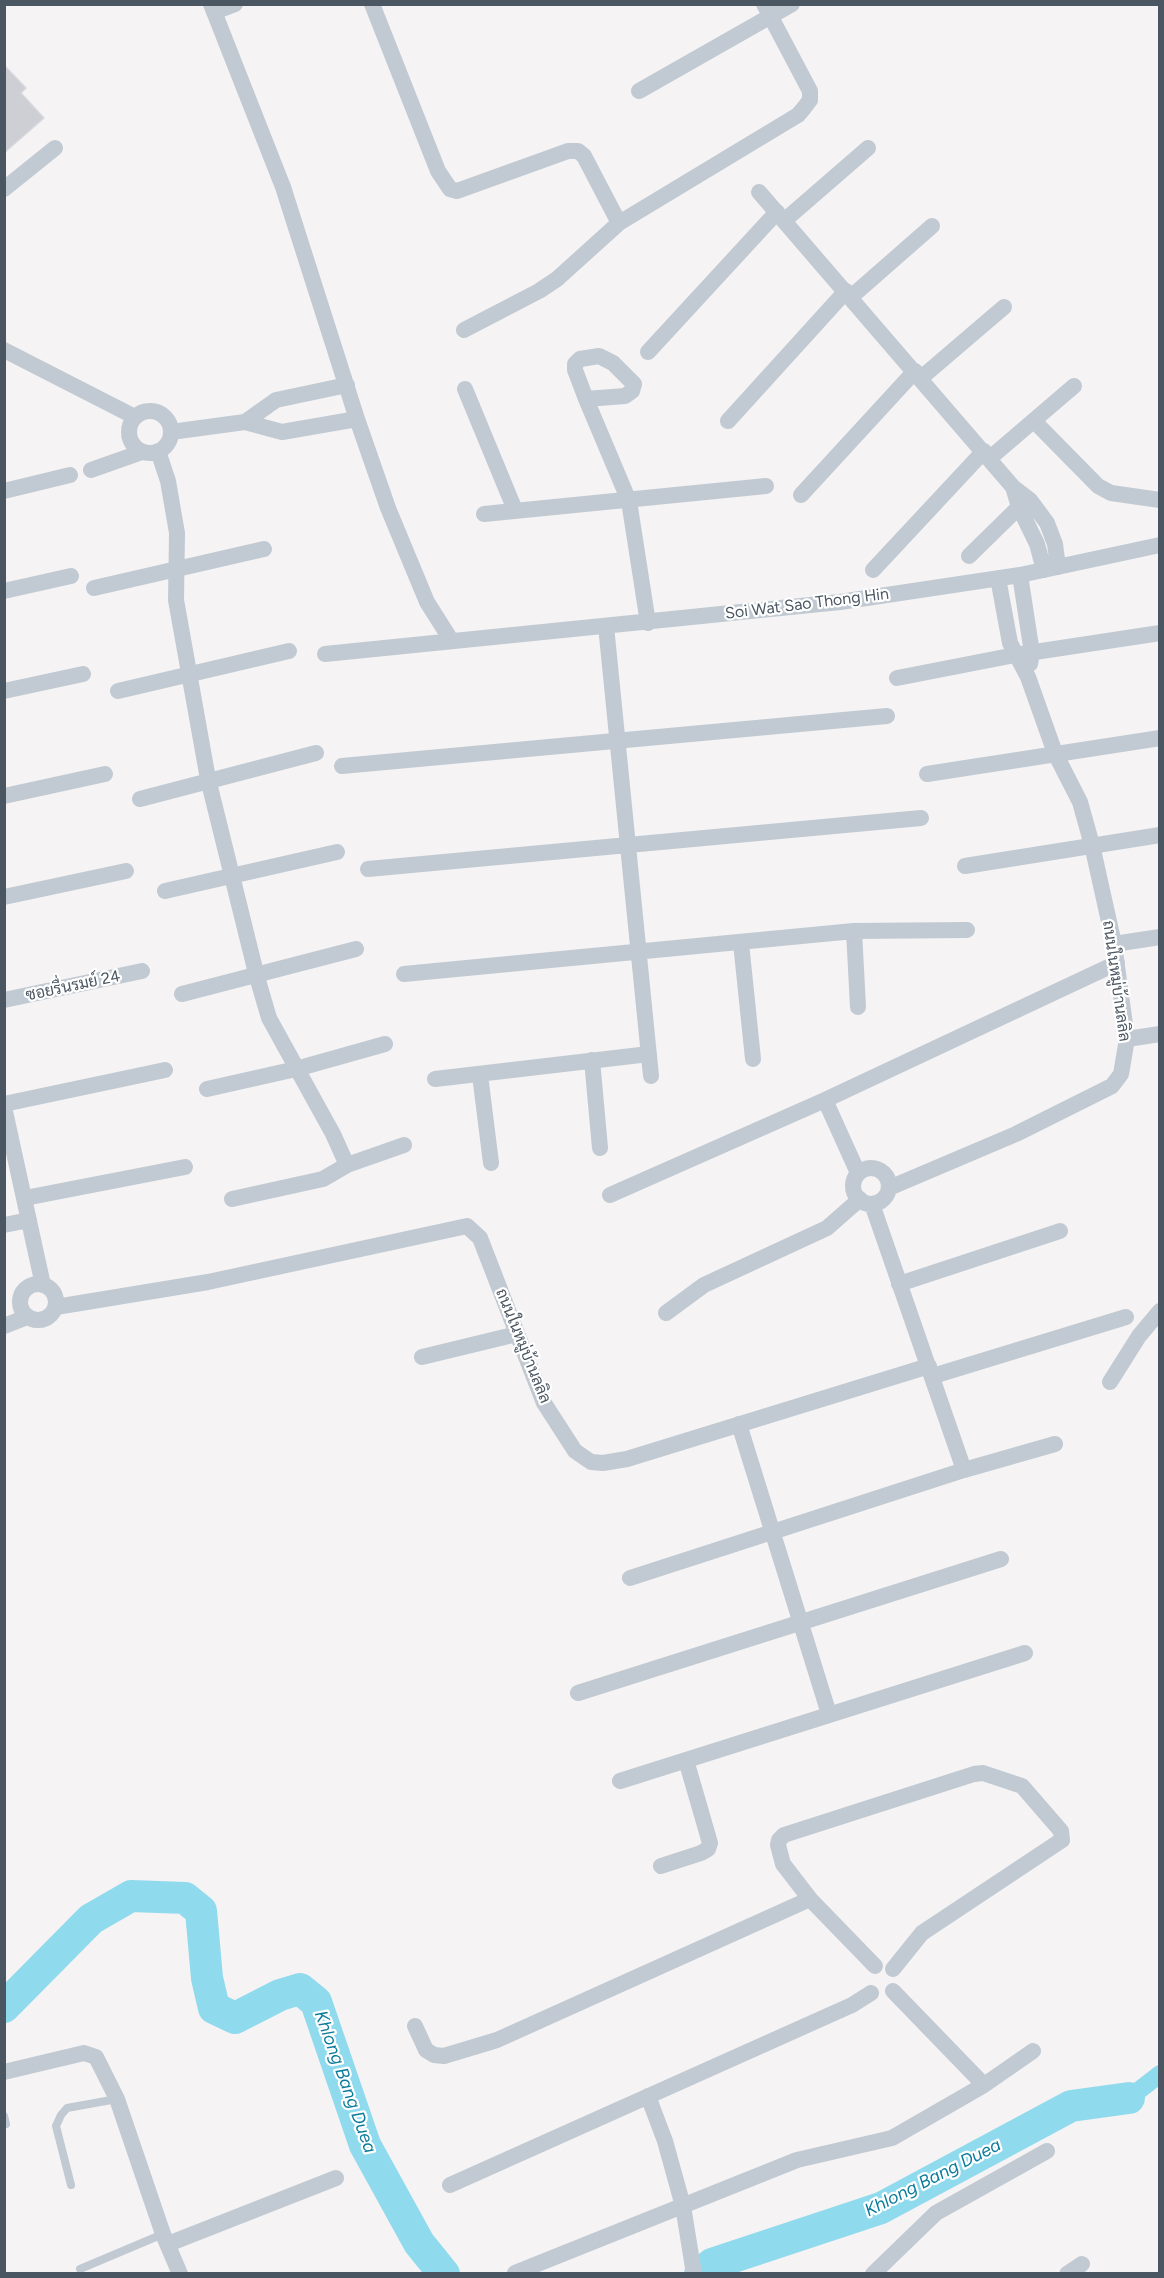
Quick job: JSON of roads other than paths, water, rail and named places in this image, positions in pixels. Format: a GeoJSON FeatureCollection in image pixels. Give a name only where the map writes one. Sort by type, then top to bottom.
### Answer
{"type":"FeatureCollection","features":[{"type":"Feature","properties":{"kind":"street"},"geometry":{"type":"LineString","coordinates":[[235,4],[212,8],[283,187],[388,508],[427,602],[451,640]]}},
{"type":"Feature","properties":{"kind":"street"},"geometry":{"type":"LineString","coordinates":[[372,4],[438,171],[450,189],[457,191],[568,151],[578,151],[584,156],[619,223]]}},
{"type":"Feature","properties":{"kind":"street"},"geometry":{"type":"LineString","coordinates":[[639,91],[767,11],[792,4]]}},
{"type":"Feature","properties":{"kind":"street"},"geometry":{"type":"LineString","coordinates":[[464,330],[557,279],[619,223],[798,115],[810,100],[810,91],[767,11]]}},
{"type":"Feature","properties":{"kind":"street"},"geometry":{"type":"LineString","coordinates":[[4,189],[55,148]]}},
{"type":"Feature","properties":{"kind":"street"},"geometry":{"type":"LineString","coordinates":[[648,352],[781,216],[868,148]]}},
{"type":"Feature","properties":{"kind":"street"},"geometry":{"type":"LineString","coordinates":[[759,192],[987,455],[1025,503],[1047,522],[1055,544],[1051,568]]}},
{"type":"Feature","properties":{"kind":"street"},"geometry":{"type":"LineString","coordinates":[[728,421],[849,294],[932,226]]}},
{"type":"Feature","properties":{"kind":"street"},"geometry":{"type":"LineString","coordinates":[[801,495],[918,375],[1004,307]]}},
{"type":"Feature","properties":{"kind":"street"},"geometry":{"type":"LineString","coordinates":[[4,350],[135,417]]}},
{"type":"Feature","properties":{"kind":"street"},"geometry":{"type":"LineString","coordinates":[[246,422],[276,400],[347,385]]}},
{"type":"Feature","properties":{"kind":"street"},"geometry":{"type":"LineString","coordinates":[[873,570],[987,455],[1034,421],[1074,386]]}},
{"type":"Feature","properties":{"kind":"street"},"geometry":{"type":"LineString","coordinates":[[465,389],[515,510]]}},
{"type":"Feature","properties":{"kind":"street"},"geometry":{"type":"LineString","coordinates":[[586,399],[629,501],[648,623]]}},
{"type":"Feature","properties":{"kind":"street"},"geometry":{"type":"LineString","coordinates":[[91,471],[150,451],[165,447],[171,432],[165,417],[158,413],[142,413],[135,417],[131,424],[131,440],[150,451],[168,481],[177,533],[176,600],[189,675],[208,779],[233,874],[256,977],[269,1018],[333,1134],[347,1165]]}},
{"type":"Feature","properties":{"kind":"street"},"geometry":{"type":"LineString","coordinates":[[171,432],[246,422],[282,432],[357,419]]}},
{"type":"Feature","properties":{"kind":"street"},"geometry":{"type":"LineString","coordinates":[[1034,421],[1098,486],[1111,493],[1160,500]]}},
{"type":"Feature","properties":{"kind":"street"},"geometry":{"type":"LineString","coordinates":[[4,491],[70,476]]}},
{"type":"Feature","properties":{"kind":"street"},"geometry":{"type":"LineString","coordinates":[[484,514],[766,486]]}},
{"type":"Feature","properties":{"kind":"street"},"geometry":{"type":"LineString","coordinates":[[969,556],[1025,503]]}},
{"type":"Feature","properties":{"kind":"street","name":"Soi Wat Sao Thong Hin"},"geometry":{"type":"LineString","coordinates":[[325,654],[840,602],[998,578],[1160,545]]}},
{"type":"Feature","properties":{"kind":"street"},"geometry":{"type":"LineString","coordinates":[[93,588],[264,549]]}},
{"type":"Feature","properties":{"kind":"street","name":"ถนนในหมู่บ้านลลิล"},"geometry":{"type":"LineString","coordinates":[[1020,574],[1032,652],[1028,676]]}},
{"type":"Feature","properties":{"kind":"street"},"geometry":{"type":"LineString","coordinates":[[4,591],[71,576]]}},
{"type":"Feature","properties":{"kind":"street","name":"ถนนในหมู่บ้านลลิล"},"geometry":{"type":"LineString","coordinates":[[666,1313],[704,1285],[827,1228],[866,1202],[883,1198],[889,1188],[1016,1134],[1112,1086],[1121,1074],[1127,1039],[1114,944],[1092,845],[1080,802],[1055,753],[1028,676],[1015,655],[998,578]]}},
{"type":"Feature","properties":{"kind":"street"},"geometry":{"type":"LineString","coordinates":[[606,626],[651,1076]]}},
{"type":"Feature","properties":{"kind":"street"},"geometry":{"type":"LineString","coordinates":[[897,678],[1032,652],[1160,633]]}},
{"type":"Feature","properties":{"kind":"street"},"geometry":{"type":"LineString","coordinates":[[118,691],[288,651]]}},
{"type":"Feature","properties":{"kind":"street"},"geometry":{"type":"LineString","coordinates":[[4,691],[83,675]]}},
{"type":"Feature","properties":{"kind":"street"},"geometry":{"type":"LineString","coordinates":[[342,766],[887,716]]}},
{"type":"Feature","properties":{"kind":"street"},"geometry":{"type":"LineString","coordinates":[[927,774],[1160,738]]}},
{"type":"Feature","properties":{"kind":"street"},"geometry":{"type":"LineString","coordinates":[[140,798],[316,753]]}},
{"type":"Feature","properties":{"kind":"street"},"geometry":{"type":"LineString","coordinates":[[4,796],[105,774]]}},
{"type":"Feature","properties":{"kind":"street"},"geometry":{"type":"LineString","coordinates":[[368,869],[921,818]]}},
{"type":"Feature","properties":{"kind":"street"},"geometry":{"type":"LineString","coordinates":[[965,866],[1160,835]]}},
{"type":"Feature","properties":{"kind":"street"},"geometry":{"type":"LineString","coordinates":[[165,891],[337,852]]}},
{"type":"Feature","properties":{"kind":"street"},"geometry":{"type":"LineString","coordinates":[[4,897],[126,871]]}},
{"type":"Feature","properties":{"kind":"street"},"geometry":{"type":"LineString","coordinates":[[404,974],[854,931],[967,930]]}},
{"type":"Feature","properties":{"kind":"street"},"geometry":{"type":"LineString","coordinates":[[854,931],[858,1007]]}},
{"type":"Feature","properties":{"kind":"street"},"geometry":{"type":"LineString","coordinates":[[1114,944],[1160,937]]}},
{"type":"Feature","properties":{"kind":"street"},"geometry":{"type":"LineString","coordinates":[[741,943],[753,1059]]}},
{"type":"Feature","properties":{"kind":"street"},"geometry":{"type":"LineString","coordinates":[[182,994],[256,977],[356,949]]}},
{"type":"Feature","properties":{"kind":"street"},"geometry":{"type":"LineString","coordinates":[[610,1195],[825,1100],[1117,963]]}},
{"type":"Feature","properties":{"kind":"street","name":"ซอยรื่นรมย์ 24"},"geometry":{"type":"LineString","coordinates":[[4,1000],[142,971]]}},
{"type":"Feature","properties":{"kind":"street"},"geometry":{"type":"LineString","coordinates":[[1127,1039],[1160,1034]]}},
{"type":"Feature","properties":{"kind":"street"},"geometry":{"type":"LineString","coordinates":[[207,1089],[296,1069],[386,1044]]}},
{"type":"Feature","properties":{"kind":"street"},"geometry":{"type":"LineString","coordinates":[[435,1079],[649,1054]]}},
{"type":"Feature","properties":{"kind":"street"},"geometry":{"type":"LineString","coordinates":[[592,1059],[600,1148]]}},
{"type":"Feature","properties":{"kind":"street"},"geometry":{"type":"LineString","coordinates":[[43,1285],[5,1110],[165,1070]]}},
{"type":"Feature","properties":{"kind":"street"},"geometry":{"type":"LineString","coordinates":[[480,1075],[491,1163]]}},
{"type":"Feature","properties":{"kind":"street"},"geometry":{"type":"LineString","coordinates":[[825,1100],[858,1173]]}},
{"type":"Feature","properties":{"kind":"street"},"geometry":{"type":"LineString","coordinates":[[232,1199],[322,1179],[347,1165],[404,1145]]}},
{"type":"Feature","properties":{"kind":"street"},"geometry":{"type":"LineString","coordinates":[[25,1198],[185,1167]]}},
{"type":"Feature","properties":{"kind":"street"},"geometry":{"type":"LineString","coordinates":[[889,1188],[886,1176],[875,1168],[858,1173],[854,1182],[854,1192],[866,1202],[899,1284],[964,1470]]}},
{"type":"Feature","properties":{"kind":"street"},"geometry":{"type":"LineString","coordinates":[[4,1225],[29,1220]]}},
{"type":"Feature","properties":{"kind":"street","name":"ถนนในหมู่บ้านลลิล"},"geometry":{"type":"LineString","coordinates":[[56,1307],[208,1282],[468,1226],[480,1238],[544,1402],[575,1451],[591,1462],[603,1463],[627,1459],[739,1424],[1126,1317]]}},
{"type":"Feature","properties":{"kind":"street"},"geometry":{"type":"LineString","coordinates":[[899,1284],[1060,1231]]}},
{"type":"Feature","properties":{"kind":"street"},"geometry":{"type":"LineString","coordinates":[[43,1285],[54,1293],[56,1307],[47,1318],[33,1320],[22,1312],[20,1298],[29,1286],[43,1285]]}},
{"type":"Feature","properties":{"kind":"street"},"geometry":{"type":"LineString","coordinates":[[1110,1382],[1139,1336],[1160,1311]]}},
{"type":"Feature","properties":{"kind":"street"},"geometry":{"type":"LineString","coordinates":[[4,1326],[27,1317]]}},
{"type":"Feature","properties":{"kind":"street"},"geometry":{"type":"LineString","coordinates":[[422,1357],[517,1334]]}},
{"type":"Feature","properties":{"kind":"street"},"geometry":{"type":"LineString","coordinates":[[739,1424],[775,1532],[829,1714]]}},
{"type":"Feature","properties":{"kind":"street"},"geometry":{"type":"LineString","coordinates":[[630,1578],[964,1470],[1055,1444]]}},
{"type":"Feature","properties":{"kind":"street"},"geometry":{"type":"LineString","coordinates":[[578,1693],[1001,1560]]}},
{"type":"Feature","properties":{"kind":"street"},"geometry":{"type":"LineString","coordinates":[[620,1781],[1025,1653]]}},
{"type":"Feature","properties":{"kind":"street"},"geometry":{"type":"LineString","coordinates":[[661,1866],[701,1853],[708,1849],[710,1843],[686,1760]]}},
{"type":"Feature","properties":{"kind":"street"},"geometry":{"type":"LineString","coordinates":[[875,1966],[810,1899],[783,1864],[778,1845],[784,1835],[974,1774],[983,1773],[1022,1786],[1061,1831],[1062,1840],[922,1933],[892,1969]]}},
{"type":"Feature","properties":{"kind":"street"},"geometry":{"type":"LineString","coordinates":[[415,2026],[426,2050],[434,2055],[444,2056],[497,2040],[810,1899]]}},
{"type":"Feature","properties":{"kind":"street"},"geometry":{"type":"LineString","coordinates":[[881,1965],[892,1969],[897,1980],[893,1991],[882,1996],[871,1992],[866,1982],[867,1975],[875,1966],[881,1965]]}},
{"type":"Feature","properties":{"kind":"street"},"geometry":{"type":"LineString","coordinates":[[893,1991],[984,2085]]}},
{"type":"Feature","properties":{"kind":"street"},"geometry":{"type":"LineString","coordinates":[[450,2185],[852,2005],[871,1992]]}},
{"type":"Feature","properties":{"kind":"street"},"geometry":{"type":"LineString","coordinates":[[515,2273],[797,2160],[892,2138],[984,2085],[1033,2051]]}},
{"type":"Feature","properties":{"kind":"street"},"geometry":{"type":"LineString","coordinates":[[4,2072],[84,2053],[96,2057],[117,2099],[180,2274]]}},
{"type":"Feature","properties":{"kind":"street"},"geometry":{"type":"LineString","coordinates":[[648,2096],[665,2141],[683,2206],[693,2270]]}},
{"type":"Feature","properties":{"kind":"street"},"geometry":{"type":"LineString","coordinates":[[873,2274],[936,2213],[1047,2151]]}},
{"type":"Feature","properties":{"kind":"street"},"geometry":{"type":"LineString","coordinates":[[166,2239],[336,2178]]}},
{"type":"Feature","properties":{"kind":"street"},"geometry":{"type":"LineString","coordinates":[[1067,2274],[1082,2264]]}},
{"type":"Feature","properties":{"kind":"lane"},"geometry":{"type":"LineString","coordinates":[[71,2186],[56,2126],[61,2115],[67,2108],[117,2099]]}},
{"type":"Feature","properties":{"kind":"lane"},"geometry":{"type":"LineString","coordinates":[[80,2269],[166,2239]]}},
{"type":"Feature","properties":{"kind":"waterway","name":"Khlong Bang Duea"},"geometry":{"type":"LineString","coordinates":[[4,2007],[91,1919],[131,1896],[185,1898],[201,1911],[207,1978],[214,2008],[235,2018],[280,1995],[300,1989],[316,2002],[365,2145],[419,2243],[444,2274]]}},
{"type":"Feature","properties":{"kind":"waterway","name":"Khlong Bang Duea"},"geometry":{"type":"LineString","coordinates":[[1129,2098],[1160,2074]]}},
{"type":"Feature","properties":{"kind":"waterway","name":"Khlong Bang Duea"},"geometry":{"type":"LineString","coordinates":[[700,2274],[712,2264],[881,2208],[1071,2106],[1129,2098]]}}]}
